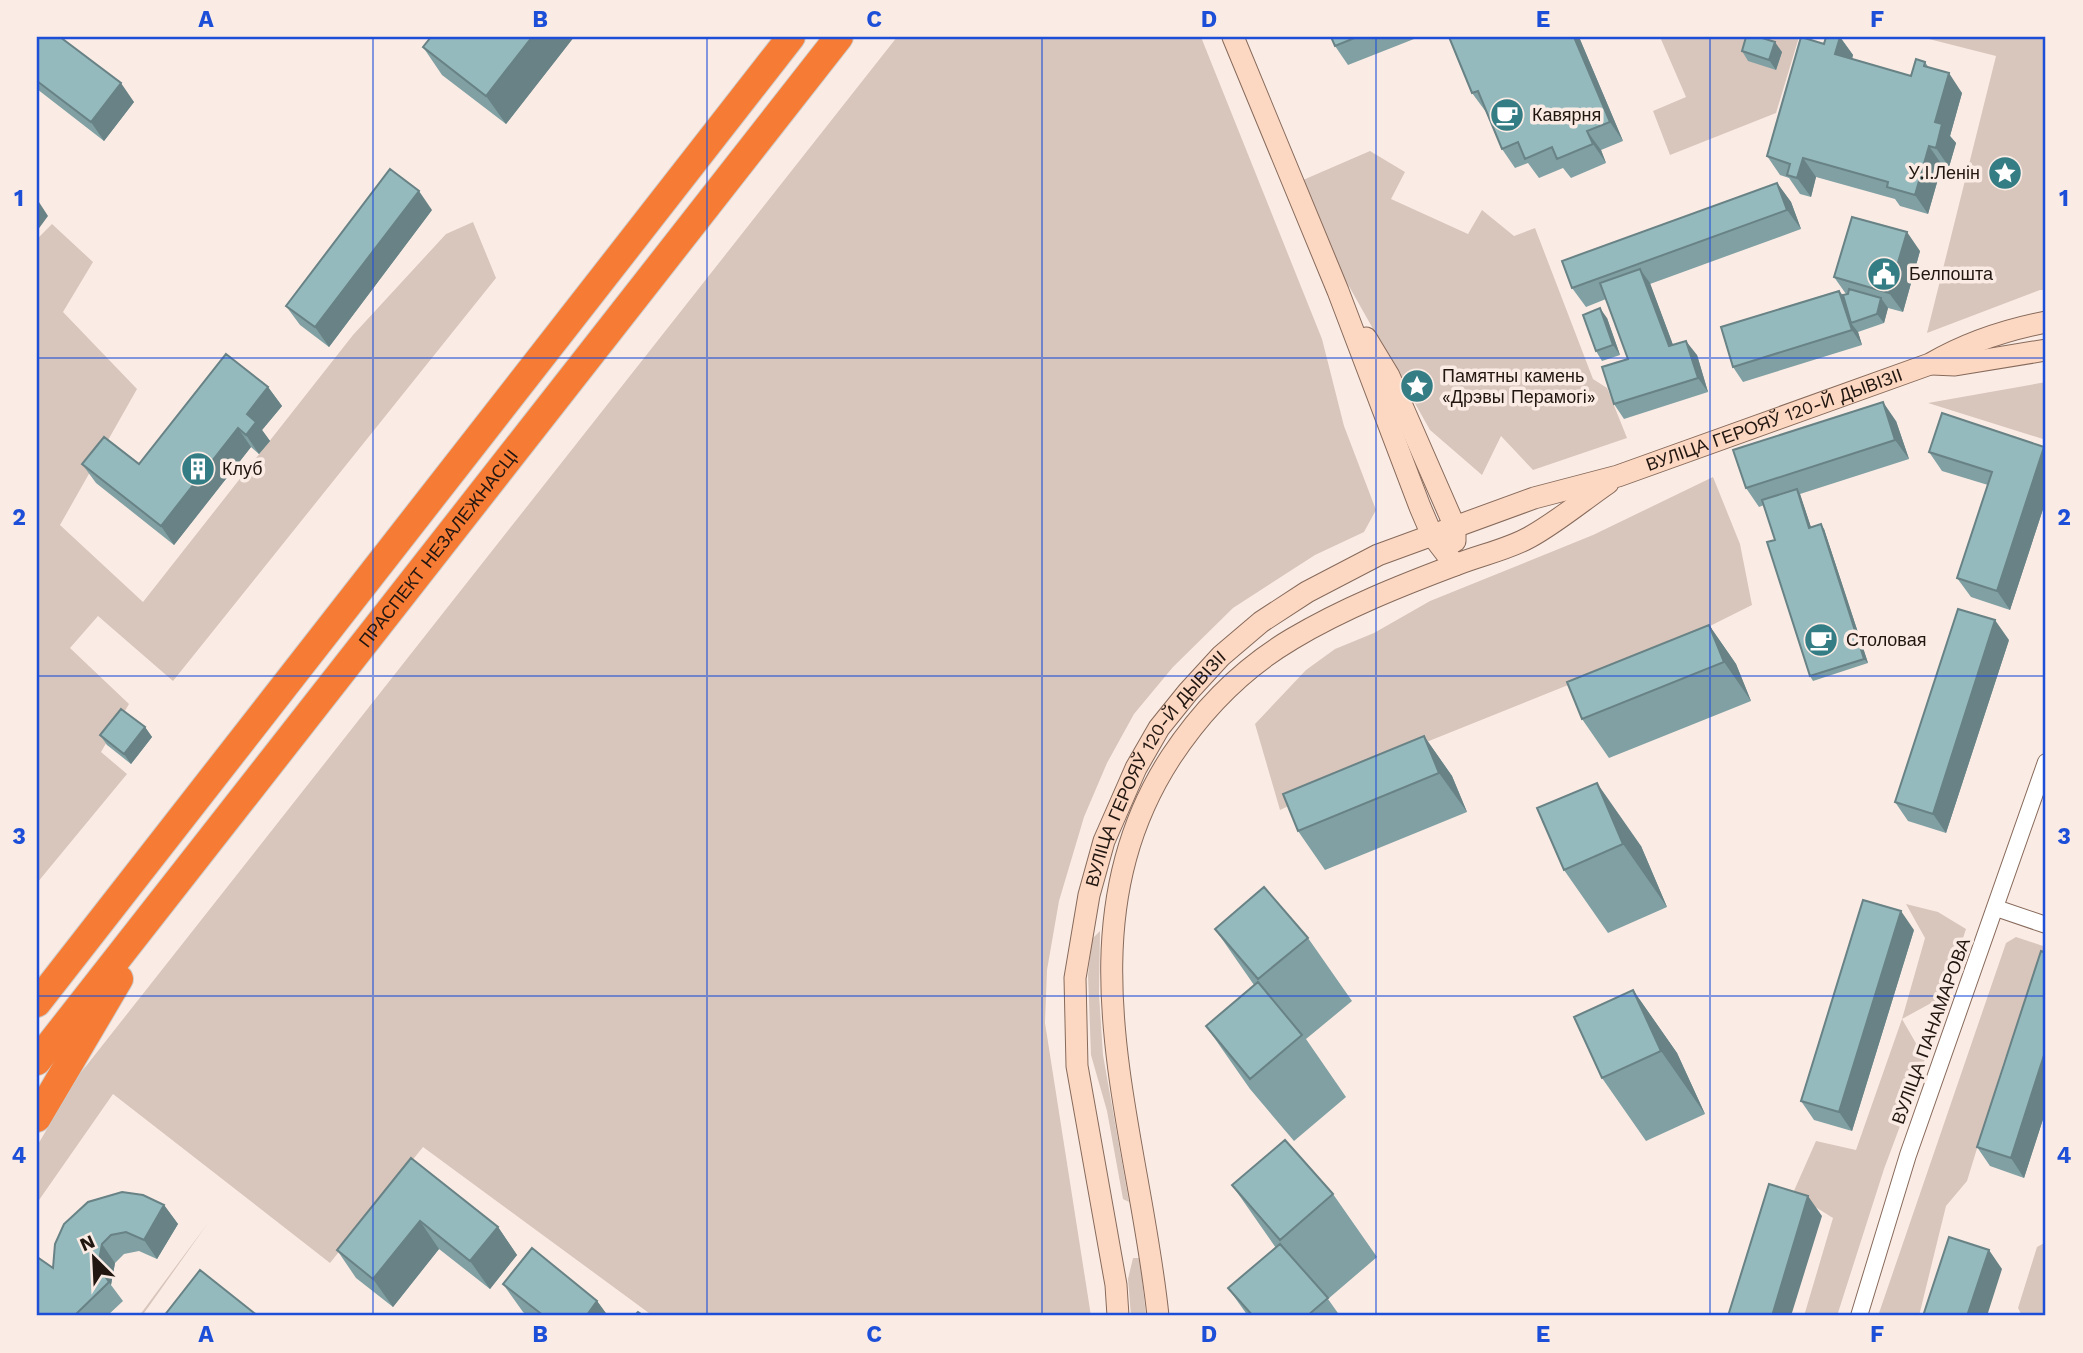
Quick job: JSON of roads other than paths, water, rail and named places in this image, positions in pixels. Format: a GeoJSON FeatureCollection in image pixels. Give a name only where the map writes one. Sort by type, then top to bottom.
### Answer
{"type":"FeatureCollection","features":[{"type":"Feature","properties":{"kind":"highway","name":"ПРАСПЕКТ НЕЗАЛЕЖНАСЦІ"},"geometry":{"type":"LineString","coordinates":[[37,1003],[791,37]]}},
{"type":"Feature","properties":{"kind":"highway","name":"ПРАСПЕКТ НЕЗАЛЕЖНАСЦІ"},"geometry":{"type":"LineString","coordinates":[[37,1061],[839,37]]}},
{"type":"Feature","properties":{"kind":"highway"},"geometry":{"type":"LineString","coordinates":[[37,973],[144,864]]}},
{"type":"Feature","properties":{"kind":"highway"},"geometry":{"type":"LineString","coordinates":[[37,1118],[176,883]]}},
{"type":"Feature","properties":{"kind":"street"},"geometry":{"type":"LineString","coordinates":[[1233,37],[1338,291],[1432,535],[1455,565]]}},
{"type":"Feature","properties":{"kind":"street"},"geometry":{"type":"LineString","coordinates":[[1338,291],[1389,376],[1454,527],[1455,565]]}},
{"type":"Feature","properties":{"kind":"street","name":"ВУЛІЦА ГЕРОЯЎ 120-Й ДЫВІЗІІ"},"geometry":{"type":"LineString","coordinates":[[1118,1316],[1077,1066],[1075,978],[1090,895],[1104,841],[1118,805],[1159,728],[1222,656],[1251,630],[1307,592],[1353,567],[1432,535],[1534,498],[1618,476],[1930,364],[1952,351],[1991,336],[2046,323]]}},
{"type":"Feature","properties":{"kind":"street","name":"ВУЛІЦА ГЕРОЯЎ 120-Й ДЫВІЗІІ"},"geometry":{"type":"LineString","coordinates":[[1930,364],[1955,365],[2046,350]]}},
{"type":"Feature","properties":{"kind":"street","name":"ВУЛІЦА ГЕРОЯЎ 120-Й ДЫВІЗІІ"},"geometry":{"type":"LineString","coordinates":[[1158,1316],[1154,1277],[1118,1072],[1110,978],[1118,890],[1134,826],[1155,782],[1183,738],[1228,686],[1303,633],[1369,600],[1529,538],[1618,476]]}},
{"type":"Feature","properties":{"kind":"street","name":"ВУЛІЦА ПАНАМАРОВА"},"geometry":{"type":"LineString","coordinates":[[1859,1316],[1908,1155],[2046,762]]}},
{"type":"Feature","properties":{"kind":"street"},"geometry":{"type":"LineString","coordinates":[[1996,908],[2046,925]]}},
{"type":"Feature","properties":{"kind":"place","name":"Кавярня"},"geometry":{"type":"Point","coordinates":[1507,115]}},
{"type":"Feature","properties":{"kind":"place","name":"У.І.Ленін"},"geometry":{"type":"Point","coordinates":[2005,173]}},
{"type":"Feature","properties":{"kind":"place","name":"Белпошта"},"geometry":{"type":"Point","coordinates":[1884,274]}},
{"type":"Feature","properties":{"kind":"place","name":"Памятны камень «Дрэвы Перамогі»"},"geometry":{"type":"Point","coordinates":[1417,386]}},
{"type":"Feature","properties":{"kind":"place","name":"Клуб"},"geometry":{"type":"Point","coordinates":[198,469]}},
{"type":"Feature","properties":{"kind":"place","name":"Столовая"},"geometry":{"type":"Point","coordinates":[1821,640]}}]}
